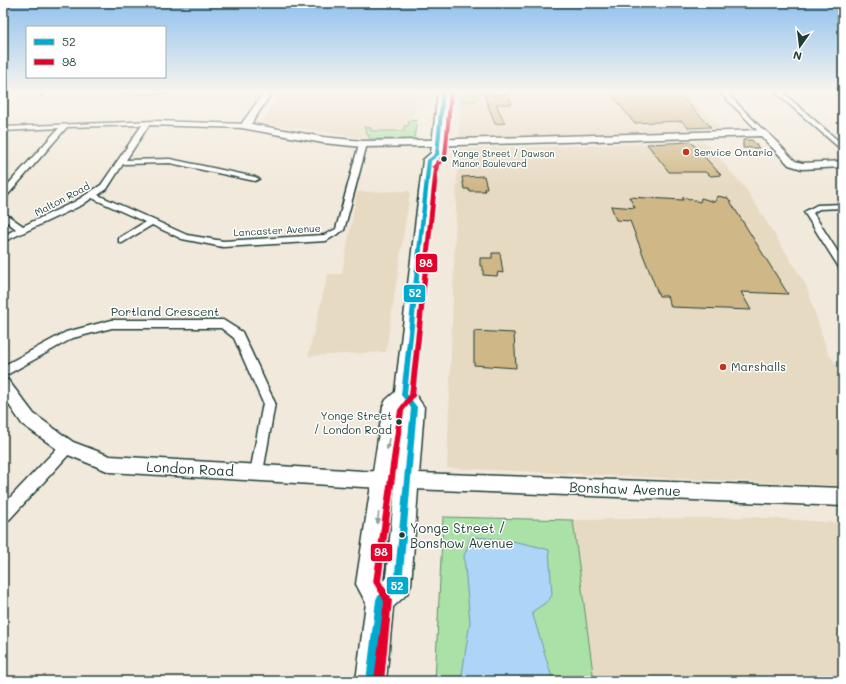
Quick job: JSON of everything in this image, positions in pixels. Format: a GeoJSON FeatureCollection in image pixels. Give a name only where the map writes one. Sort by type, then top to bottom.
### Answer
{"type":"FeatureCollection","features":[{"type":"Feature","properties":{"kind":"main road"},"geometry":{"type":"LineString","coordinates":[[247,123],[245,126],[323,140],[427,152],[437,156],[440,123]]}},
{"type":"Feature","properties":{"kind":"main road"},"geometry":{"type":"LineString","coordinates":[[370,681],[380,600],[369,584],[393,406],[404,395],[428,130]]}},
{"type":"Feature","properties":{"kind":"main road"},"geometry":{"type":"LineString","coordinates":[[380,600],[398,585],[414,407],[404,395]]}},
{"type":"Feature","properties":{"kind":"street","name":"Malton Road"},"geometry":{"type":"LineString","coordinates":[[3,239],[92,195],[104,187],[147,123]]}},
{"type":"Feature","properties":{"kind":"street"},"geometry":{"type":"LineString","coordinates":[[3,129],[65,125],[152,123]]}},
{"type":"Feature","properties":{"kind":"street"},"geometry":{"type":"LineString","coordinates":[[215,123],[245,126]]}},
{"type":"Feature","properties":{"kind":"street"},"geometry":{"type":"LineString","coordinates":[[753,123],[792,162],[802,166],[843,164]]}},
{"type":"Feature","properties":{"kind":"street"},"geometry":{"type":"LineString","coordinates":[[813,123],[843,149]]}},
{"type":"Feature","properties":{"kind":"street"},"geometry":{"type":"LineString","coordinates":[[3,195],[65,125]]}},
{"type":"Feature","properties":{"kind":"street"},"geometry":{"type":"LineString","coordinates":[[427,152],[438,142],[763,133]]}},
{"type":"Feature","properties":{"kind":"street","name":"Lancaster Avenue"},"geometry":{"type":"LineString","coordinates":[[92,195],[153,221],[185,237],[223,244],[326,238],[340,230],[363,144]]}},
{"type":"Feature","properties":{"kind":"street"},"geometry":{"type":"LineString","coordinates":[[121,162],[170,161],[255,179]]}},
{"type":"Feature","properties":{"kind":"street"},"geometry":{"type":"LineString","coordinates":[[843,206],[817,207],[808,212],[843,267]]}},
{"type":"Feature","properties":{"kind":"street"},"geometry":{"type":"LineString","coordinates":[[3,215],[23,230]]}},
{"type":"Feature","properties":{"kind":"street"},"geometry":{"type":"LineString","coordinates":[[122,240],[153,221]]}},
{"type":"Feature","properties":{"kind":"street","name":"Portland Crescent"},"geometry":{"type":"LineString","coordinates":[[3,372],[70,335],[112,324],[223,324],[238,335],[269,403],[257,473]]}},
{"type":"Feature","properties":{"kind":"street","name":"London Road"},"geometry":{"type":"LineString","coordinates":[[3,384],[28,418],[67,447],[110,464],[407,480]]}},
{"type":"Feature","properties":{"kind":"street"},"geometry":{"type":"LineString","coordinates":[[3,516],[67,447]]}},
{"type":"Feature","properties":{"kind":"street","name":"Bonshaw Avenue"},"geometry":{"type":"LineString","coordinates":[[407,480],[843,497]]}},
{"type":"Feature","properties":{"kind":"shaded area"},"geometry":{"type":"Polygon","coordinates":[[[262,123],[412,123],[414,139],[370,139],[262,123]]]}},
{"type":"Feature","properties":{"kind":"shaded area"},"geometry":{"type":"Polygon","coordinates":[[[459,123],[715,123],[723,131],[459,139],[459,123]]]}},
{"type":"Feature","properties":{"kind":"shaded area"},"geometry":{"type":"Polygon","coordinates":[[[705,142],[746,189],[806,285],[828,353],[843,374],[843,486],[447,468],[458,149],[705,142]]]}},
{"type":"Feature","properties":{"kind":"shaded area"},"geometry":{"type":"Polygon","coordinates":[[[410,191],[386,352],[308,356],[328,274],[342,274],[357,192],[410,191]]]}},
{"type":"Feature","properties":{"kind":"shaded area"},"geometry":{"type":"Polygon","coordinates":[[[753,517],[843,523],[843,681],[594,681],[573,520],[753,517]]]}},
{"type":"Feature","properties":{"kind":"green space"},"geometry":{"type":"Polygon","coordinates":[[[409,123],[417,123],[414,139],[370,139],[364,127],[371,128],[371,131],[404,131],[404,126],[408,126],[409,123]]]}},
{"type":"Feature","properties":{"kind":"green space"},"geometry":{"type":"Polygon","coordinates":[[[443,517],[573,520],[594,681],[435,681],[443,517]]]}},
{"type":"Feature","properties":{"kind":"water"},"geometry":{"type":"Polygon","coordinates":[[[471,537],[510,541],[549,550],[552,595],[548,601],[532,612],[553,681],[461,681],[470,622],[464,556],[471,537]]]}},
{"type":"Feature","properties":{"kind":"building"},"geometry":{"type":"Polygon","coordinates":[[[684,123],[707,123],[711,127],[688,128],[684,123]]]}},
{"type":"Feature","properties":{"kind":"building"},"geometry":{"type":"Polygon","coordinates":[[[743,140],[752,140],[759,148],[743,148],[743,140]]]}},
{"type":"Feature","properties":{"kind":"building"},"geometry":{"type":"Polygon","coordinates":[[[691,142],[721,175],[711,176],[705,172],[669,172],[647,144],[691,142]]]}},
{"type":"Feature","properties":{"kind":"building"},"geometry":{"type":"Polygon","coordinates":[[[484,176],[487,188],[484,188],[485,191],[469,191],[469,189],[464,189],[462,177],[484,176]]]}},
{"type":"Feature","properties":{"kind":"building"},"geometry":{"type":"Polygon","coordinates":[[[717,196],[728,198],[788,294],[741,292],[751,310],[671,307],[667,296],[659,296],[630,221],[616,220],[611,206],[635,208],[629,197],[683,200],[683,197],[700,202],[701,198],[715,202],[717,196]]]}},
{"type":"Feature","properties":{"kind":"building"},"geometry":{"type":"Polygon","coordinates":[[[492,253],[500,253],[503,273],[498,272],[497,276],[483,275],[483,266],[480,266],[480,258],[492,258],[492,253]]]}},
{"type":"Feature","properties":{"kind":"building"},"geometry":{"type":"Polygon","coordinates":[[[474,331],[514,333],[516,368],[474,365],[474,331]]]}},
{"type":"Feature","properties":{"kind":"transit line","name":"52"},"geometry":{"type":"LineString","coordinates":[[429,160],[437,155],[440,123]]}},
{"type":"Feature","properties":{"kind":"transit line","name":"98"},"geometry":{"type":"LineString","coordinates":[[433,167],[443,161],[445,157],[448,123]]}},
{"type":"Feature","properties":{"kind":"transit line","name":"52"},"geometry":{"type":"LineString","coordinates":[[371,681],[380,600],[398,585],[414,407],[404,395],[429,160]]}},
{"type":"Feature","properties":{"kind":"transit line","name":"98"},"geometry":{"type":"LineString","coordinates":[[379,681],[388,600],[377,582],[401,410],[412,396],[437,161]]}},
{"type":"Feature","properties":{"kind":"place","name":"Service Ontario"},"geometry":{"type":"Point","coordinates":[686,152]}},
{"type":"Feature","properties":{"kind":"place","name":"Yonge Street / Dawson Manor Boulevard"},"geometry":{"type":"Point","coordinates":[444,159]}},
{"type":"Feature","properties":{"kind":"place","name":"Marshalls"},"geometry":{"type":"Point","coordinates":[723,367]}},
{"type":"Feature","properties":{"kind":"place","name":"Yonge Street / London Road"},"geometry":{"type":"Point","coordinates":[399,422]}},
{"type":"Feature","properties":{"kind":"place","name":"Yonge Street / Bonshow Avenue"},"geometry":{"type":"Point","coordinates":[402,535]}}]}
